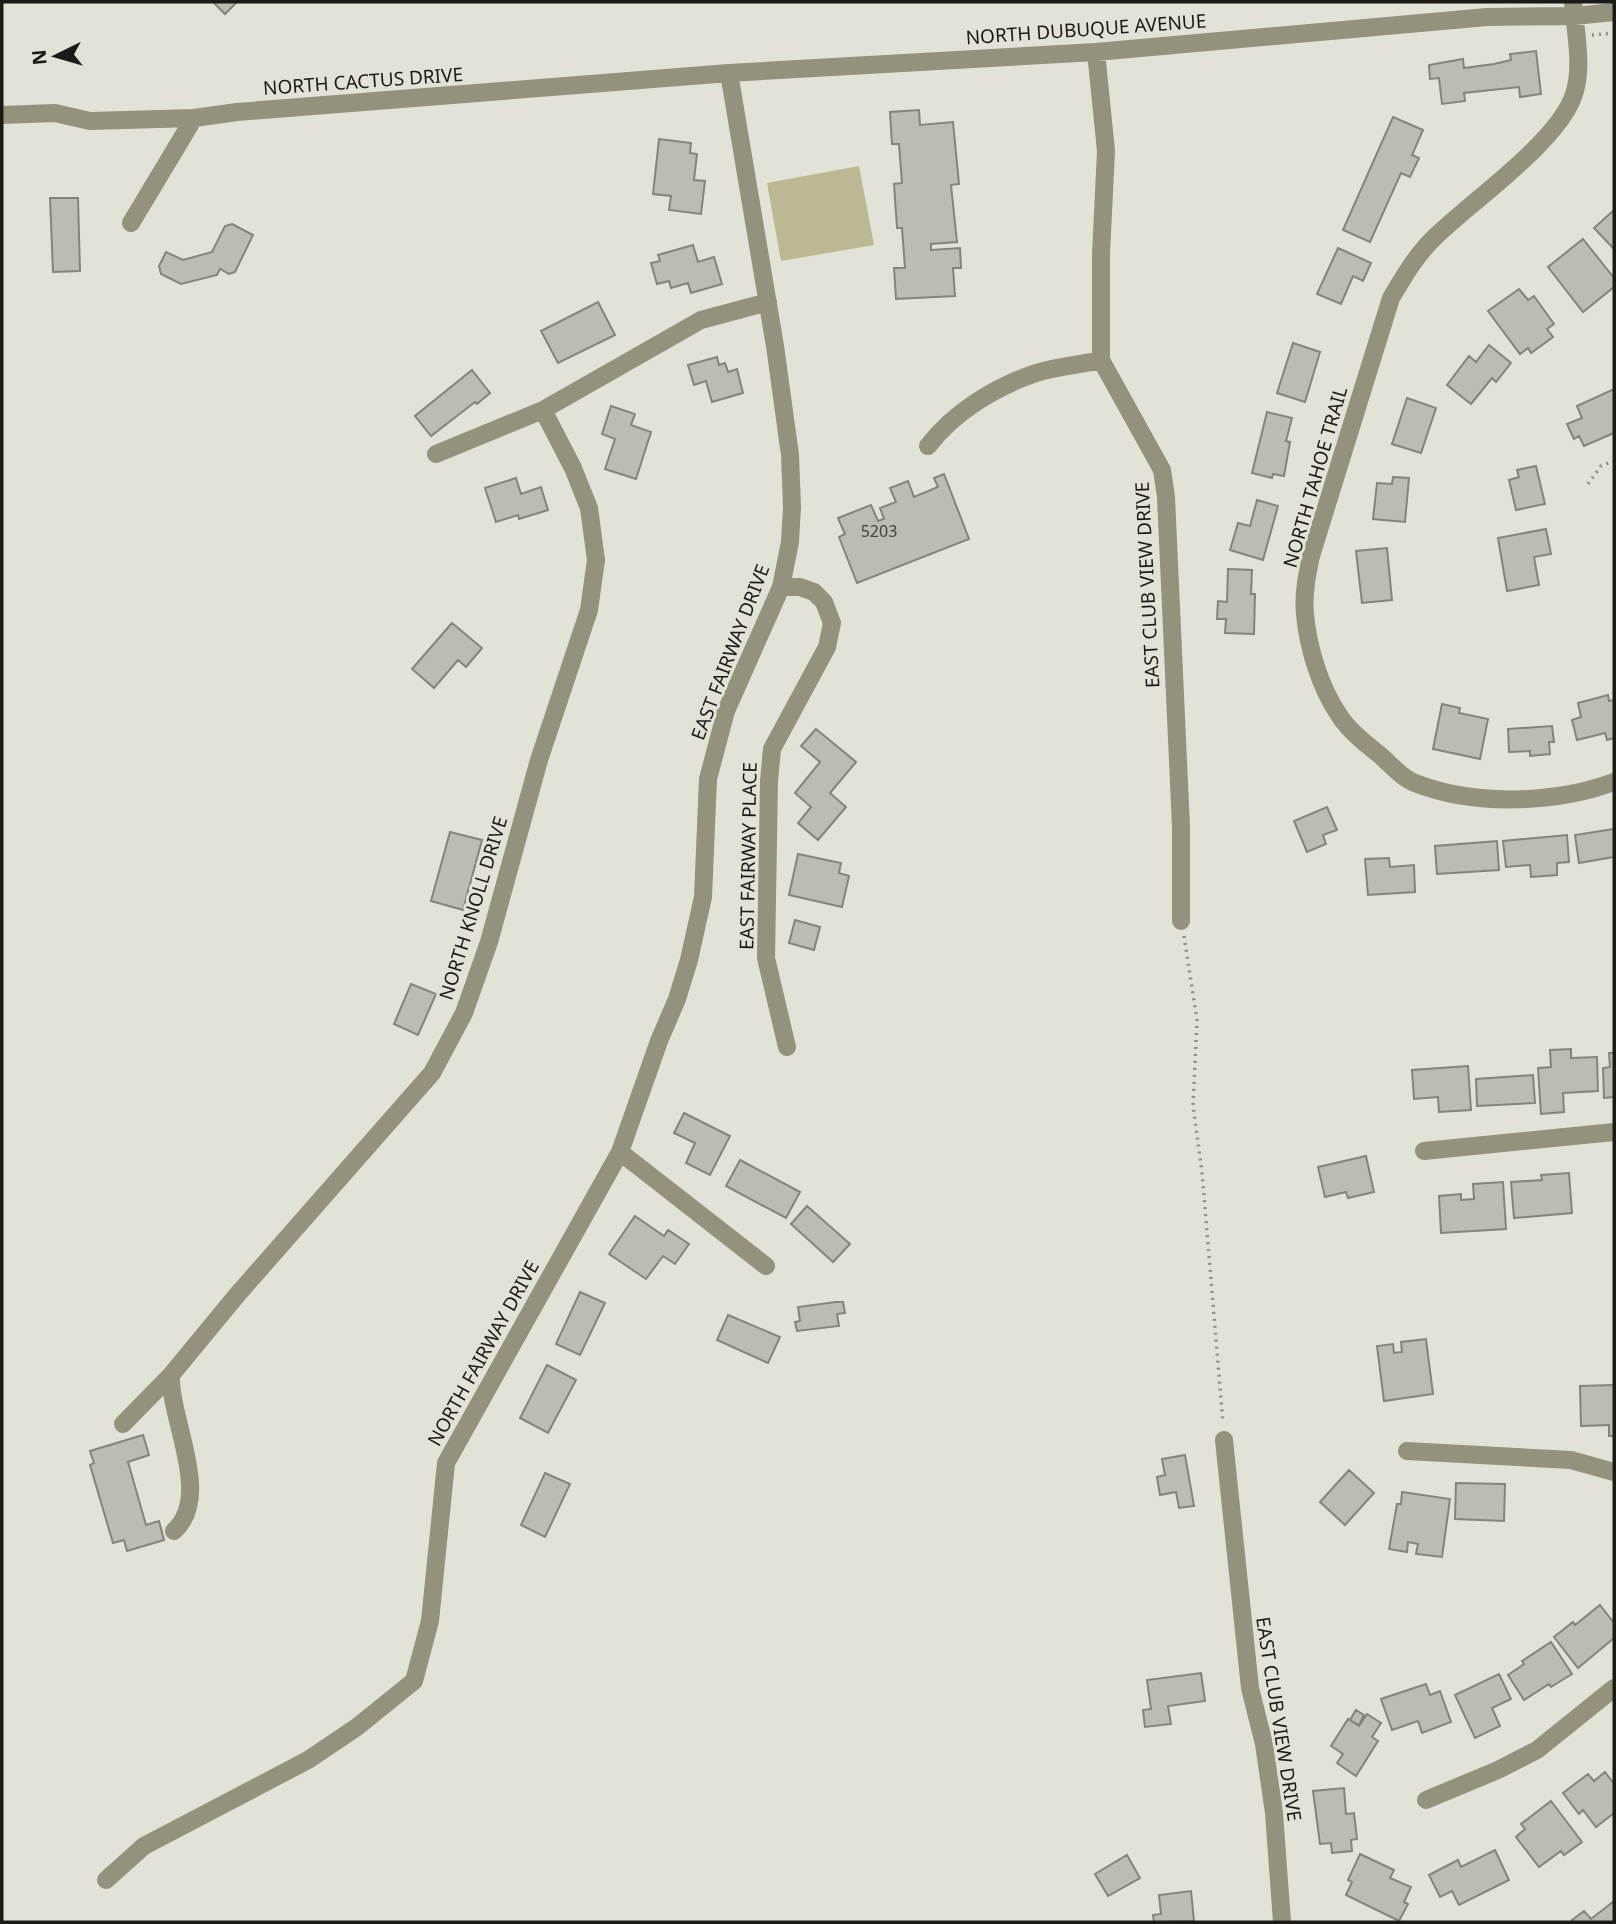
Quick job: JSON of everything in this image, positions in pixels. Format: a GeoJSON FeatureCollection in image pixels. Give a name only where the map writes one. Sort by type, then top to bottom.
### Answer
{"type":"FeatureCollection","features":[{"type":"Feature","properties":{"kind":"street","name":"NORTH DUBUQUE AVENUE"},"geometry":{"type":"LineString","coordinates":[[729,73],[1096,52],[1574,9],[1614,12]]}},
{"type":"Feature","properties":{"kind":"street","name":"NORTH TAHOE TRAIL"},"geometry":{"type":"LineString","coordinates":[[1574,9],[1578,74],[1574,96],[1563,118],[1539,144],[1432,239],[1391,298],[1311,556],[1305,586],[1305,614],[1325,691],[1340,717],[1362,741],[1412,782],[1461,797],[1490,800],[1564,795],[1614,782]]}},
{"type":"Feature","properties":{"kind":"street","name":"EAST CLUB VIEW DRIVE"},"geometry":{"type":"LineString","coordinates":[[1096,52],[1106,151],[1101,254],[1101,360],[1161,470],[1166,497],[1181,827],[1181,921]]}},
{"type":"Feature","properties":{"kind":"street","name":"NORTH CACTUS DRIVE"},"geometry":{"type":"LineString","coordinates":[[2,115],[55,113],[90,121],[194,118],[237,112],[729,73]]}},
{"type":"Feature","properties":{"kind":"street","name":"EAST FAIRWAY DRIVE"},"geometry":{"type":"LineString","coordinates":[[620,1152],[689,960],[703,897],[708,779],[717,738],[726,711],[781,586],[790,542],[790,455],[768,302],[729,73]]}},
{"type":"Feature","properties":{"kind":"street"},"geometry":{"type":"LineString","coordinates":[[131,223],[194,118]]}},
{"type":"Feature","properties":{"kind":"street"},"geometry":{"type":"LineString","coordinates":[[436,454],[543,410],[701,320],[768,302]]}},
{"type":"Feature","properties":{"kind":"street"},"geometry":{"type":"LineString","coordinates":[[928,446],[942,428],[987,395],[1008,384],[1038,373],[1101,360]]}},
{"type":"Feature","properties":{"kind":"street","name":"NORTH KNOLL DRIVE"},"geometry":{"type":"LineString","coordinates":[[122,1424],[171,1375],[237,1295],[432,1073],[464,1013],[489,942],[539,760],[589,610],[596,560],[589,508],[573,468],[543,410]]}},
{"type":"Feature","properties":{"kind":"street","name":"EAST FAIRWAY PLACE"},"geometry":{"type":"LineString","coordinates":[[781,586],[800,587],[814,592],[824,602],[832,623],[827,647],[772,749],[766,958],[787,1047]]}},
{"type":"Feature","properties":{"kind":"street"},"geometry":{"type":"LineString","coordinates":[[1424,1151],[1614,1132]]}},
{"type":"Feature","properties":{"kind":"street"},"geometry":{"type":"LineString","coordinates":[[620,1152],[766,1266]]}},
{"type":"Feature","properties":{"kind":"street","name":"NORTH FAIRWAY DRIVE"},"geometry":{"type":"LineString","coordinates":[[106,1880],[144,1846],[308,1760],[357,1727],[414,1681],[430,1621],[446,1463],[620,1152]]}},
{"type":"Feature","properties":{"kind":"street"},"geometry":{"type":"LineString","coordinates":[[171,1375],[170,1391],[184,1441],[190,1496],[183,1523],[174,1531]]}},
{"type":"Feature","properties":{"kind":"street","name":"EAST CLUB VIEW DRIVE"},"geometry":{"type":"LineString","coordinates":[[1224,1440],[1250,1688],[1264,1744],[1274,1813],[1282,1922]]}},
{"type":"Feature","properties":{"kind":"street"},"geometry":{"type":"LineString","coordinates":[[1407,1451],[1571,1460],[1614,1472]]}},
{"type":"Feature","properties":{"kind":"street"},"geometry":{"type":"LineString","coordinates":[[1426,1800],[1537,1750],[1614,1688]]}},
{"type":"Feature","properties":{"kind":"path"},"geometry":{"type":"LineString","coordinates":[[1588,484],[1601,466],[1614,461]]}},
{"type":"Feature","properties":{"kind":"path"},"geometry":{"type":"LineString","coordinates":[[1181,921],[1197,1020],[1193,1106],[1202,1172],[1224,1440]]}},
{"type":"Feature","properties":{"kind":"shaded area"},"geometry":{"type":"Polygon","coordinates":[[[859,166],[874,245],[781,261],[767,183],[859,166]]]}},
{"type":"Feature","properties":{"kind":"building"},"geometry":{"type":"Polygon","coordinates":[[[213,2],[237,2],[225,14],[213,2]]]}},
{"type":"Feature","properties":{"kind":"building"},"geometry":{"type":"Polygon","coordinates":[[[1536,51],[1541,94],[1520,97],[1519,87],[1464,93],[1465,101],[1442,104],[1439,78],[1430,79],[1429,65],[1463,59],[1464,68],[1511,60],[1510,54],[1536,51]]]}},
{"type":"Feature","properties":{"kind":"building"},"geometry":{"type":"Polygon","coordinates":[[[919,110],[920,125],[953,122],[959,184],[951,185],[957,242],[931,244],[931,250],[960,248],[961,268],[953,268],[955,296],[896,299],[894,268],[905,268],[902,228],[897,228],[894,184],[902,183],[899,144],[892,144],[890,112],[919,110]]]}},
{"type":"Feature","properties":{"kind":"building"},"geometry":{"type":"Polygon","coordinates":[[[1393,117],[1423,130],[1412,155],[1419,158],[1410,177],[1401,173],[1370,242],[1343,230],[1393,117]]]}},
{"type":"Feature","properties":{"kind":"building"},"geometry":{"type":"Polygon","coordinates":[[[659,139],[691,143],[690,153],[697,154],[694,180],[705,181],[701,214],[669,210],[671,196],[653,194],[659,139]]]}},
{"type":"Feature","properties":{"kind":"building"},"geometry":{"type":"Polygon","coordinates":[[[50,198],[78,198],[80,271],[53,272],[50,198]]]}},
{"type":"Feature","properties":{"kind":"building"},"geometry":{"type":"Polygon","coordinates":[[[1614,210],[1614,249],[1594,228],[1614,210]]]}},
{"type":"Feature","properties":{"kind":"building"},"geometry":{"type":"Polygon","coordinates":[[[232,224],[253,235],[235,272],[229,274],[220,269],[217,275],[181,284],[161,274],[159,266],[166,252],[183,260],[212,252],[225,226],[232,224]]]}},
{"type":"Feature","properties":{"kind":"building"},"geometry":{"type":"Polygon","coordinates":[[[1583,239],[1614,278],[1614,287],[1583,312],[1548,267],[1583,239]]]}},
{"type":"Feature","properties":{"kind":"building"},"geometry":{"type":"Polygon","coordinates":[[[693,245],[698,262],[714,257],[722,284],[691,293],[688,283],[671,288],[669,281],[657,284],[651,263],[660,261],[658,255],[693,245]]]}},
{"type":"Feature","properties":{"kind":"building"},"geometry":{"type":"Polygon","coordinates":[[[1338,248],[1371,263],[1363,281],[1353,276],[1341,304],[1317,294],[1338,248]]]}},
{"type":"Feature","properties":{"kind":"building"},"geometry":{"type":"Polygon","coordinates":[[[1519,289],[1528,300],[1534,296],[1554,324],[1547,329],[1553,337],[1531,353],[1528,348],[1520,354],[1488,311],[1519,289]]]}},
{"type":"Feature","properties":{"kind":"building"},"geometry":{"type":"Polygon","coordinates":[[[598,302],[615,335],[558,363],[541,331],[598,302]]]}},
{"type":"Feature","properties":{"kind":"building"},"geometry":{"type":"Polygon","coordinates":[[[1293,343],[1320,352],[1305,402],[1277,393],[1293,343]]]}},
{"type":"Feature","properties":{"kind":"building"},"geometry":{"type":"Polygon","coordinates":[[[1489,345],[1511,363],[1496,382],[1492,378],[1471,404],[1447,385],[1469,356],[1476,362],[1489,345]]]}},
{"type":"Feature","properties":{"kind":"building"},"geometry":{"type":"Polygon","coordinates":[[[717,357],[719,365],[725,363],[728,372],[737,369],[743,393],[712,402],[706,381],[694,385],[688,365],[717,357]]]}},
{"type":"Feature","properties":{"kind":"building"},"geometry":{"type":"Polygon","coordinates":[[[472,370],[490,393],[431,436],[415,416],[472,370]]]}},
{"type":"Feature","properties":{"kind":"building"},"geometry":{"type":"Polygon","coordinates":[[[1614,389],[1614,433],[1584,446],[1579,436],[1574,439],[1567,424],[1582,418],[1577,406],[1614,389]]]}},
{"type":"Feature","properties":{"kind":"building"},"geometry":{"type":"Polygon","coordinates":[[[1407,398],[1436,408],[1421,453],[1392,444],[1407,398]]]}},
{"type":"Feature","properties":{"kind":"building"},"geometry":{"type":"Polygon","coordinates":[[[611,406],[635,414],[631,425],[651,432],[636,479],[605,469],[615,439],[602,434],[611,406]]]}},
{"type":"Feature","properties":{"kind":"building"},"geometry":{"type":"Polygon","coordinates":[[[1267,412],[1292,418],[1286,441],[1290,442],[1284,476],[1273,474],[1272,478],[1252,473],[1267,412]]]}},
{"type":"Feature","properties":{"kind":"building"},"geometry":{"type":"Polygon","coordinates":[[[1536,466],[1545,504],[1516,510],[1509,480],[1519,477],[1517,470],[1536,466]]]}},
{"type":"Feature","properties":{"kind":"building"},"geometry":{"type":"Polygon","coordinates":[[[944,474],[969,539],[857,583],[839,537],[845,534],[838,518],[871,505],[878,521],[884,519],[880,508],[896,502],[890,488],[908,481],[914,497],[938,487],[934,478],[944,474]]]}},
{"type":"Feature","properties":{"kind":"building"},"geometry":{"type":"Polygon","coordinates":[[[1393,477],[1409,478],[1405,522],[1373,519],[1377,483],[1392,484],[1393,477]]]}},
{"type":"Feature","properties":{"kind":"building"},"geometry":{"type":"Polygon","coordinates":[[[516,478],[521,494],[541,487],[548,510],[519,519],[518,515],[496,522],[485,488],[516,478]]]}},
{"type":"Feature","properties":{"kind":"building"},"geometry":{"type":"Polygon","coordinates":[[[1257,500],[1278,506],[1263,560],[1230,550],[1238,523],[1250,526],[1257,500]]]}},
{"type":"Feature","properties":{"kind":"building"},"geometry":{"type":"Polygon","coordinates":[[[1546,529],[1551,554],[1534,557],[1539,585],[1507,591],[1498,538],[1546,529]]]}},
{"type":"Feature","properties":{"kind":"building"},"geometry":{"type":"Polygon","coordinates":[[[1387,548],[1392,600],[1362,603],[1356,551],[1387,548]]]}},
{"type":"Feature","properties":{"kind":"building"},"geometry":{"type":"Polygon","coordinates":[[[1228,569],[1252,570],[1251,594],[1255,594],[1254,634],[1225,633],[1226,619],[1217,619],[1218,601],[1227,602],[1228,569]]]}},
{"type":"Feature","properties":{"kind":"building"},"geometry":{"type":"Polygon","coordinates":[[[452,623],[482,648],[466,667],[458,660],[434,688],[412,669],[452,623]]]}},
{"type":"Feature","properties":{"kind":"building"},"geometry":{"type":"Polygon","coordinates":[[[1608,695],[1609,701],[1614,700],[1614,738],[1607,740],[1605,733],[1577,740],[1572,720],[1581,717],[1578,703],[1608,695]]]}},
{"type":"Feature","properties":{"kind":"building"},"geometry":{"type":"Polygon","coordinates":[[[1442,704],[1460,708],[1459,713],[1488,719],[1480,759],[1433,749],[1442,704]]]}},
{"type":"Feature","properties":{"kind":"building"},"geometry":{"type":"Polygon","coordinates":[[[1552,726],[1554,742],[1549,742],[1550,754],[1530,756],[1530,751],[1509,752],[1508,729],[1552,726]]]}},
{"type":"Feature","properties":{"kind":"building"},"geometry":{"type":"Polygon","coordinates":[[[816,729],[856,762],[830,793],[846,807],[818,840],[798,823],[811,807],[795,793],[820,762],[801,746],[816,729]]]}},
{"type":"Feature","properties":{"kind":"building"},"geometry":{"type":"Polygon","coordinates":[[[1327,807],[1337,830],[1323,835],[1326,844],[1307,852],[1294,821],[1327,807]]]}},
{"type":"Feature","properties":{"kind":"building"},"geometry":{"type":"Polygon","coordinates":[[[1614,829],[1614,857],[1579,863],[1575,835],[1614,829]]]}},
{"type":"Feature","properties":{"kind":"building"},"geometry":{"type":"Polygon","coordinates":[[[450,832],[482,840],[463,910],[431,901],[450,832]]]}},
{"type":"Feature","properties":{"kind":"building"},"geometry":{"type":"Polygon","coordinates":[[[1567,835],[1569,862],[1557,863],[1557,875],[1531,877],[1530,865],[1506,867],[1503,841],[1567,835]]]}},
{"type":"Feature","properties":{"kind":"building"},"geometry":{"type":"Polygon","coordinates":[[[1497,841],[1499,870],[1437,874],[1435,846],[1497,841]]]}},
{"type":"Feature","properties":{"kind":"building"},"geometry":{"type":"Polygon","coordinates":[[[798,854],[841,863],[839,873],[849,876],[842,907],[789,895],[798,854]]]}},
{"type":"Feature","properties":{"kind":"building"},"geometry":{"type":"Polygon","coordinates":[[[1389,858],[1390,867],[1414,865],[1415,892],[1368,895],[1365,859],[1389,858]]]}},
{"type":"Feature","properties":{"kind":"building"},"geometry":{"type":"Polygon","coordinates":[[[795,920],[820,927],[814,950],[789,943],[795,920]]]}},
{"type":"Feature","properties":{"kind":"building"},"geometry":{"type":"Polygon","coordinates":[[[411,984],[436,994],[418,1035],[394,1024],[411,984]]]}},
{"type":"Feature","properties":{"kind":"building"},"geometry":{"type":"Polygon","coordinates":[[[1571,1049],[1571,1058],[1597,1057],[1598,1091],[1563,1093],[1564,1112],[1541,1114],[1538,1068],[1551,1067],[1550,1050],[1571,1049]]]}},
{"type":"Feature","properties":{"kind":"building"},"geometry":{"type":"Polygon","coordinates":[[[1609,1053],[1614,1053],[1614,1097],[1604,1098],[1603,1068],[1610,1067],[1609,1053]]]}},
{"type":"Feature","properties":{"kind":"building"},"geometry":{"type":"Polygon","coordinates":[[[1468,1066],[1471,1110],[1439,1112],[1438,1097],[1414,1099],[1412,1070],[1468,1066]]]}},
{"type":"Feature","properties":{"kind":"building"},"geometry":{"type":"Polygon","coordinates":[[[1533,1075],[1535,1103],[1477,1106],[1476,1079],[1533,1075]]]}},
{"type":"Feature","properties":{"kind":"building"},"geometry":{"type":"Polygon","coordinates":[[[684,1113],[730,1136],[710,1175],[686,1163],[695,1143],[674,1133],[684,1113]]]}},
{"type":"Feature","properties":{"kind":"building"},"geometry":{"type":"Polygon","coordinates":[[[1366,1156],[1374,1192],[1348,1198],[1346,1192],[1325,1197],[1318,1167],[1366,1156]]]}},
{"type":"Feature","properties":{"kind":"building"},"geometry":{"type":"Polygon","coordinates":[[[740,1160],[800,1192],[786,1218],[726,1186],[740,1160]]]}},
{"type":"Feature","properties":{"kind":"building"},"geometry":{"type":"Polygon","coordinates":[[[1569,1173],[1572,1213],[1514,1218],[1511,1182],[1542,1180],[1541,1175],[1569,1173]]]}},
{"type":"Feature","properties":{"kind":"building"},"geometry":{"type":"Polygon","coordinates":[[[1503,1182],[1506,1229],[1441,1233],[1439,1196],[1461,1194],[1461,1200],[1474,1199],[1473,1184],[1503,1182]]]}},
{"type":"Feature","properties":{"kind":"building"},"geometry":{"type":"Polygon","coordinates":[[[807,1206],[850,1244],[833,1262],[791,1224],[807,1206]]]}},
{"type":"Feature","properties":{"kind":"building"},"geometry":{"type":"Polygon","coordinates":[[[635,1216],[664,1236],[668,1230],[689,1244],[675,1264],[663,1256],[646,1279],[609,1254],[635,1216]]]}},
{"type":"Feature","properties":{"kind":"building"},"geometry":{"type":"Polygon","coordinates":[[[580,1292],[605,1303],[580,1355],[556,1344],[580,1292]]]}},
{"type":"Feature","properties":{"kind":"building"},"geometry":{"type":"Polygon","coordinates":[[[843,1302],[845,1313],[837,1314],[839,1326],[797,1331],[795,1322],[800,1321],[798,1307],[843,1302]]]}},
{"type":"Feature","properties":{"kind":"building"},"geometry":{"type":"Polygon","coordinates":[[[728,1315],[780,1337],[768,1363],[717,1340],[728,1315]]]}},
{"type":"Feature","properties":{"kind":"building"},"geometry":{"type":"Polygon","coordinates":[[[1426,1339],[1433,1394],[1384,1401],[1377,1346],[1393,1344],[1394,1353],[1402,1352],[1401,1342],[1426,1339]]]}},
{"type":"Feature","properties":{"kind":"building"},"geometry":{"type":"Polygon","coordinates":[[[547,1365],[576,1380],[548,1433],[520,1418],[547,1365]]]}},
{"type":"Feature","properties":{"kind":"building"},"geometry":{"type":"Polygon","coordinates":[[[1614,1385],[1614,1436],[1609,1436],[1609,1425],[1581,1426],[1580,1386],[1614,1385]]]}},
{"type":"Feature","properties":{"kind":"building"},"geometry":{"type":"Polygon","coordinates":[[[143,1435],[149,1455],[128,1462],[146,1525],[159,1521],[164,1540],[127,1551],[124,1540],[113,1543],[90,1465],[94,1463],[90,1451],[143,1435]]]}},
{"type":"Feature","properties":{"kind":"building"},"geometry":{"type":"Polygon","coordinates":[[[1185,1455],[1194,1506],[1179,1508],[1176,1492],[1160,1495],[1157,1477],[1165,1475],[1162,1459],[1185,1455]]]}},
{"type":"Feature","properties":{"kind":"building"},"geometry":{"type":"Polygon","coordinates":[[[1349,1470],[1374,1493],[1345,1525],[1320,1502],[1349,1470]]]}},
{"type":"Feature","properties":{"kind":"building"},"geometry":{"type":"Polygon","coordinates":[[[545,1473],[570,1484],[545,1537],[521,1525],[545,1473]]]}},
{"type":"Feature","properties":{"kind":"building"},"geometry":{"type":"Polygon","coordinates":[[[1456,1483],[1505,1484],[1504,1521],[1455,1519],[1456,1483]]]}},
{"type":"Feature","properties":{"kind":"building"},"geometry":{"type":"Polygon","coordinates":[[[1402,1492],[1450,1499],[1442,1557],[1416,1554],[1418,1544],[1408,1542],[1407,1552],[1389,1549],[1397,1504],[1401,1504],[1402,1492]]]}},
{"type":"Feature","properties":{"kind":"building"},"geometry":{"type":"Polygon","coordinates":[[[1600,1605],[1614,1623],[1614,1638],[1578,1668],[1554,1637],[1573,1622],[1575,1625],[1600,1605]]]}},
{"type":"Feature","properties":{"kind":"building"},"geometry":{"type":"Polygon","coordinates":[[[1551,1642],[1572,1674],[1551,1687],[1549,1684],[1524,1700],[1508,1675],[1524,1664],[1522,1661],[1551,1642]]]}},
{"type":"Feature","properties":{"kind":"building"},"geometry":{"type":"Polygon","coordinates":[[[1201,1673],[1205,1701],[1168,1706],[1171,1724],[1145,1727],[1143,1710],[1151,1709],[1147,1680],[1201,1673]]]}},
{"type":"Feature","properties":{"kind":"building"},"geometry":{"type":"Polygon","coordinates":[[[1499,1674],[1511,1699],[1492,1708],[1500,1726],[1475,1738],[1455,1695],[1499,1674]]]}},
{"type":"Feature","properties":{"kind":"building"},"geometry":{"type":"Polygon","coordinates":[[[1426,1684],[1430,1695],[1440,1691],[1451,1722],[1422,1733],[1418,1721],[1392,1730],[1381,1699],[1426,1684]]]}},
{"type":"Feature","properties":{"kind":"building"},"geometry":{"type":"Polygon","coordinates":[[[1356,1710],[1364,1715],[1359,1725],[1350,1720],[1356,1710]]]}},
{"type":"Feature","properties":{"kind":"building"},"geometry":{"type":"Polygon","coordinates":[[[1367,1714],[1381,1723],[1372,1737],[1378,1741],[1356,1776],[1337,1763],[1343,1754],[1331,1746],[1348,1719],[1359,1726],[1367,1714]]]}},
{"type":"Feature","properties":{"kind":"building"},"geometry":{"type":"Polygon","coordinates":[[[1605,1772],[1614,1784],[1614,1813],[1596,1827],[1583,1810],[1579,1814],[1563,1793],[1588,1774],[1594,1781],[1605,1772]]]}},
{"type":"Feature","properties":{"kind":"building"},"geometry":{"type":"Polygon","coordinates":[[[1344,1788],[1346,1814],[1354,1813],[1357,1839],[1351,1840],[1352,1851],[1332,1853],[1331,1843],[1320,1844],[1313,1791],[1344,1788]]]}},
{"type":"Feature","properties":{"kind":"building"},"geometry":{"type":"Polygon","coordinates":[[[1551,1801],[1582,1842],[1564,1855],[1561,1851],[1539,1867],[1516,1837],[1525,1829],[1521,1824],[1551,1801]]]}},
{"type":"Feature","properties":{"kind":"building"},"geometry":{"type":"Polygon","coordinates":[[[1495,1850],[1509,1880],[1459,1905],[1452,1891],[1440,1897],[1429,1875],[1458,1860],[1461,1867],[1495,1850]]]}},
{"type":"Feature","properties":{"kind":"building"},"geometry":{"type":"Polygon","coordinates":[[[1360,1854],[1394,1870],[1390,1878],[1411,1887],[1404,1902],[1408,1904],[1399,1921],[1346,1895],[1352,1882],[1348,1880],[1360,1854]]]}},
{"type":"Feature","properties":{"kind":"building"},"geometry":{"type":"Polygon","coordinates":[[[1127,1855],[1140,1878],[1108,1896],[1095,1874],[1127,1855]]]}},
{"type":"Feature","properties":{"kind":"building"},"geometry":{"type":"Polygon","coordinates":[[[1191,1891],[1194,1921],[1154,1922],[1153,1915],[1161,1914],[1159,1895],[1191,1891]]]}},
{"type":"Feature","properties":{"kind":"building"},"geometry":{"type":"Polygon","coordinates":[[[1614,1901],[1614,1922],[1572,1920],[1584,1911],[1591,1919],[1614,1901]]]}}]}
